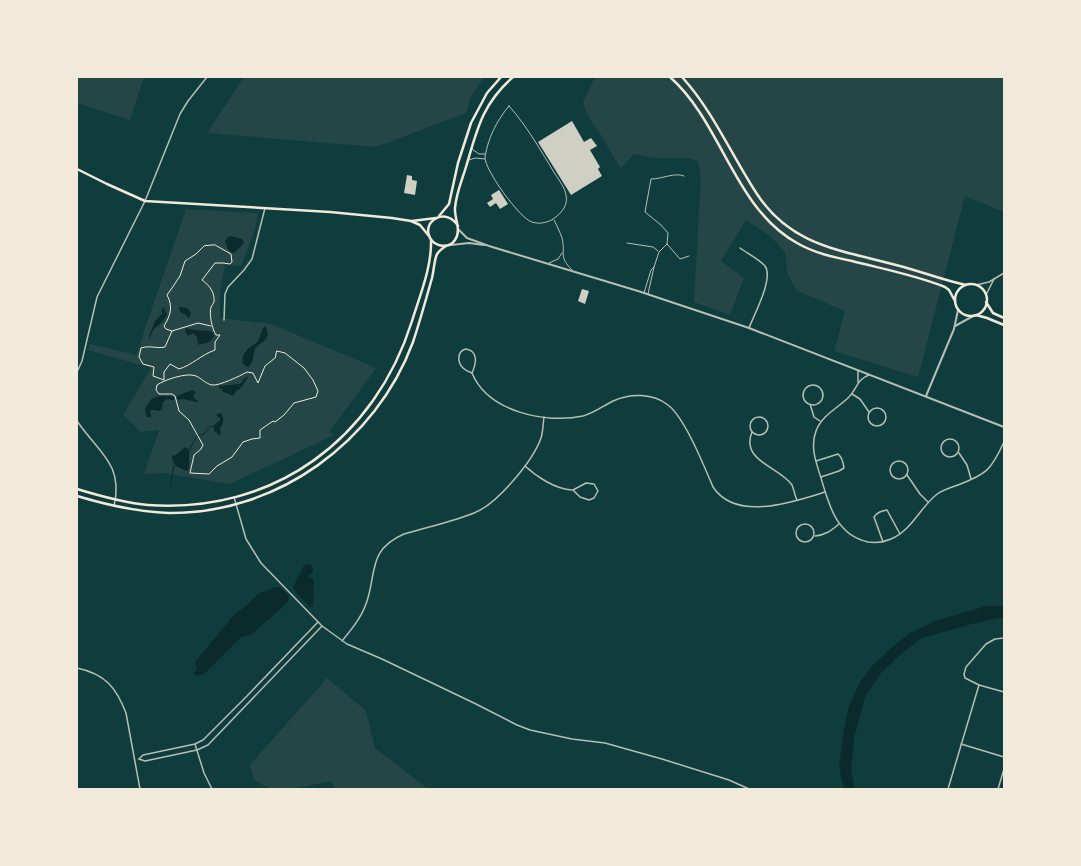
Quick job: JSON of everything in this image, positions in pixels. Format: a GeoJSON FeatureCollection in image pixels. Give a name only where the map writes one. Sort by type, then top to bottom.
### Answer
{"type":"FeatureCollection","features":[{"type":"Feature","properties":{"kind":"main road"},"geometry":{"type":"LineString","coordinates":[[77,489],[140,504],[170,505],[201,503],[234,497],[277,482],[313,461],[344,435],[368,408],[389,377],[406,339],[431,255],[429,227],[449,204],[457,169],[471,122],[487,93],[501,77]]}},
{"type":"Feature","properties":{"kind":"main road"},"geometry":{"type":"LineString","coordinates":[[77,496],[139,511],[170,512],[202,510],[236,504],[280,488],[308,473],[342,447],[370,416],[390,390],[404,362],[420,320],[437,255],[447,245],[456,240],[458,235],[455,215],[456,201],[478,125],[488,106],[500,90],[513,77]]}},
{"type":"Feature","properties":{"kind":"main road"},"geometry":{"type":"LineString","coordinates":[[670,77],[683,90],[696,108],[751,199],[764,216],[779,230],[797,243],[816,252],[903,274],[945,287],[949,290],[958,310],[967,316],[975,315],[1004,325]]}},
{"type":"Feature","properties":{"kind":"main road"},"geometry":{"type":"LineString","coordinates":[[682,77],[702,103],[757,195],[776,218],[793,231],[829,248],[898,265],[966,285],[976,285],[986,295],[986,302],[982,311],[975,315]]}},
{"type":"Feature","properties":{"kind":"main road"},"geometry":{"type":"LineString","coordinates":[[77,169],[146,201],[346,213],[411,221],[443,216],[452,219],[458,227]]}},
{"type":"Feature","properties":{"kind":"main road"},"geometry":{"type":"LineString","coordinates":[[411,221],[420,225],[437,245],[447,245]]}},
{"type":"Feature","properties":{"kind":"main road"},"geometry":{"type":"LineString","coordinates":[[955,301],[958,291],[966,285]]}},
{"type":"Feature","properties":{"kind":"main road"},"geometry":{"type":"LineString","coordinates":[[986,302],[993,313],[1004,318]]}},
{"type":"Feature","properties":{"kind":"street"},"geometry":{"type":"LineString","coordinates":[[77,372],[82,361],[97,297],[146,201],[180,114],[188,101],[207,77]]}},
{"type":"Feature","properties":{"kind":"street"},"geometry":{"type":"LineString","coordinates":[[224,320],[225,294],[228,287],[252,259],[265,208]]}},
{"type":"Feature","properties":{"kind":"street"},"geometry":{"type":"LineString","coordinates":[[458,227],[467,238],[648,294],[749,328],[871,374],[1004,427]]}},
{"type":"Feature","properties":{"kind":"street"},"geometry":{"type":"LineString","coordinates":[[447,245],[469,243],[489,246]]}},
{"type":"Feature","properties":{"kind":"street"},"geometry":{"type":"LineString","coordinates":[[740,248],[765,265],[769,276],[749,328]]}},
{"type":"Feature","properties":{"kind":"street"},"geometry":{"type":"LineString","coordinates":[[976,285],[989,282],[1004,273]]}},
{"type":"Feature","properties":{"kind":"street"},"geometry":{"type":"LineString","coordinates":[[986,295],[995,278]]}},
{"type":"Feature","properties":{"kind":"street"},"geometry":{"type":"LineString","coordinates":[[926,396],[954,326],[958,310]]}},
{"type":"Feature","properties":{"kind":"street"},"geometry":{"type":"LineString","coordinates":[[954,326],[975,315]]}},
{"type":"Feature","properties":{"kind":"street"},"geometry":{"type":"LineString","coordinates":[[472,373],[476,360],[475,354],[469,349],[462,350],[459,356],[463,368],[472,373],[482,388],[500,403],[518,411],[544,417],[562,418],[584,416],[619,399],[630,396],[642,396],[657,399],[668,405],[683,422],[713,487],[725,500],[733,504],[767,506],[825,492]]}},
{"type":"Feature","properties":{"kind":"street"},"geometry":{"type":"LineString","coordinates":[[858,369],[858,382]]}},
{"type":"Feature","properties":{"kind":"street"},"geometry":{"type":"LineString","coordinates":[[871,374],[862,378],[858,382],[852,394],[820,421],[813,440],[815,461],[825,492],[839,524],[850,535],[859,540],[883,542],[891,540],[900,534],[928,502],[939,493],[971,480],[988,469],[995,460],[1004,442]]}},
{"type":"Feature","properties":{"kind":"street"},"geometry":{"type":"LineString","coordinates":[[810,404],[816,404],[822,397],[821,391],[816,386],[810,386],[804,392],[804,398],[810,404],[814,417],[820,421]]}},
{"type":"Feature","properties":{"kind":"street"},"geometry":{"type":"LineString","coordinates":[[852,394],[860,399],[869,412],[868,418],[873,425],[879,426],[886,420],[886,414],[883,409],[873,408],[869,412]]}},
{"type":"Feature","properties":{"kind":"street"},"geometry":{"type":"LineString","coordinates":[[342,641],[354,626],[365,606],[370,593],[373,569],[376,560],[386,544],[394,538],[404,534],[475,513],[495,499],[524,466],[537,448],[541,437],[544,417]]}},
{"type":"Feature","properties":{"kind":"street"},"geometry":{"type":"LineString","coordinates":[[752,432],[757,435],[765,433],[768,425],[766,420],[760,417],[751,420],[749,426],[752,432],[750,444],[752,452],[762,462],[789,482],[792,486],[796,500]]}},
{"type":"Feature","properties":{"kind":"street"},"geometry":{"type":"LineString","coordinates":[[77,421],[111,466],[117,483],[114,506]]}},
{"type":"Feature","properties":{"kind":"street"},"geometry":{"type":"LineString","coordinates":[[958,452],[954,456],[948,457],[942,451],[942,445],[945,441],[954,440],[959,446],[958,452],[967,465],[971,480]]}},
{"type":"Feature","properties":{"kind":"street"},"geometry":{"type":"LineString","coordinates":[[815,461],[838,454],[841,456],[844,468],[821,477]]}},
{"type":"Feature","properties":{"kind":"street"},"geometry":{"type":"LineString","coordinates":[[907,475],[902,479],[896,479],[891,475],[891,466],[895,462],[903,462],[907,466],[907,475],[920,494],[928,502]]}},
{"type":"Feature","properties":{"kind":"street"},"geometry":{"type":"LineString","coordinates":[[524,466],[548,482],[564,489],[573,490],[580,497],[589,500],[594,498],[598,491],[592,483],[582,484],[573,490]]}},
{"type":"Feature","properties":{"kind":"street"},"geometry":{"type":"LineString","coordinates":[[234,497],[243,531],[252,551],[261,563],[318,622],[342,641],[358,650],[382,659],[530,730],[572,739],[605,743],[729,780],[749,789]]}},
{"type":"Feature","properties":{"kind":"street"},"geometry":{"type":"LineString","coordinates":[[883,542],[874,517],[880,512],[887,510],[900,534]]}},
{"type":"Feature","properties":{"kind":"street"},"geometry":{"type":"LineString","coordinates":[[814,536],[814,529],[806,524],[800,525],[795,533],[797,539],[802,542],[810,541],[814,536],[822,535],[831,531],[839,524]]}},
{"type":"Feature","properties":{"kind":"street"},"geometry":{"type":"LineString","coordinates":[[135,760],[139,759],[143,755],[195,744],[207,736],[318,622]]}},
{"type":"Feature","properties":{"kind":"street"},"geometry":{"type":"LineString","coordinates":[[139,759],[145,761],[197,750],[208,744],[322,626]]}},
{"type":"Feature","properties":{"kind":"street"},"geometry":{"type":"LineString","coordinates":[[1004,638],[995,639],[986,644],[966,667],[964,674],[965,678],[979,685],[1004,692]]}},
{"type":"Feature","properties":{"kind":"street"},"geometry":{"type":"LineString","coordinates":[[283,659],[287,663]]}},
{"type":"Feature","properties":{"kind":"street"},"geometry":{"type":"LineString","coordinates":[[77,668],[91,671],[105,679],[115,690],[126,713],[140,789]]}},
{"type":"Feature","properties":{"kind":"street"},"geometry":{"type":"LineString","coordinates":[[948,789],[979,685]]}},
{"type":"Feature","properties":{"kind":"street"},"geometry":{"type":"LineString","coordinates":[[247,696],[251,701]]}},
{"type":"Feature","properties":{"kind":"street"},"geometry":{"type":"LineString","coordinates":[[195,744],[204,774],[212,789]]}},
{"type":"Feature","properties":{"kind":"street"},"geometry":{"type":"LineString","coordinates":[[961,744],[1004,757]]}},
{"type":"Feature","properties":{"kind":"street"},"geometry":{"type":"LineString","coordinates":[[998,789],[1004,769]]}},
{"type":"Feature","properties":{"kind":"lane"},"geometry":{"type":"LineString","coordinates":[[509,106],[517,115],[549,164],[566,195],[566,204],[561,213],[554,220],[539,223],[531,222],[526,219],[510,203],[489,169],[485,159],[486,154],[492,132],[499,118],[509,106]]}},
{"type":"Feature","properties":{"kind":"lane"},"geometry":{"type":"LineString","coordinates":[[471,147],[479,154],[486,154]]}},
{"type":"Feature","properties":{"kind":"lane"},"geometry":{"type":"LineString","coordinates":[[468,160],[475,158],[485,159]]}},
{"type":"Feature","properties":{"kind":"lane"},"geometry":{"type":"LineString","coordinates":[[648,294],[658,252],[667,244],[668,233],[645,212],[651,179],[660,179],[679,174],[684,176]]}},
{"type":"Feature","properties":{"kind":"lane"},"geometry":{"type":"LineString","coordinates":[[554,220],[562,239],[562,253],[565,263],[573,271]]}},
{"type":"Feature","properties":{"kind":"lane"},"geometry":{"type":"LineString","coordinates":[[627,243],[653,247],[658,252]]}},
{"type":"Feature","properties":{"kind":"lane"},"geometry":{"type":"LineString","coordinates":[[667,244],[680,259],[689,256]]}},
{"type":"Feature","properties":{"kind":"lane"},"geometry":{"type":"LineString","coordinates":[[548,264],[558,260],[562,253]]}},
{"type":"Feature","properties":{"kind":"lane"},"geometry":{"type":"LineString","coordinates":[[644,293],[651,270],[654,267]]}},
{"type":"Feature","properties":{"kind":"path"},"geometry":{"type":"LineString","coordinates":[[164,380],[164,372],[170,364],[179,369],[189,366],[194,360],[215,350],[215,342],[220,335],[214,332],[211,326],[211,307],[214,301],[213,292],[202,280],[215,263],[223,262],[230,264],[232,262],[231,254],[215,245],[204,246],[196,254],[185,261],[180,276],[167,295],[171,302],[170,315],[164,326],[166,329],[172,331],[198,323],[211,326]]}},
{"type":"Feature","properties":{"kind":"path"},"geometry":{"type":"LineString","coordinates":[[164,380],[157,385],[156,390],[159,394],[172,394],[175,396],[179,411],[189,420],[202,445],[201,449],[194,455],[190,473],[209,474],[217,466],[232,457],[243,442],[260,438],[260,430],[273,421],[276,422],[294,403],[316,397],[318,391],[314,380],[304,368],[285,352],[277,351],[274,358],[264,366],[258,382],[254,373],[247,372],[237,378],[211,385],[194,375],[164,380],[153,376],[154,367],[143,364],[139,357],[141,348],[147,346],[158,349],[165,347],[172,331]]}},
{"type":"Feature","properties":{"kind":"shaded area"},"geometry":{"type":"Polygon","coordinates":[[[77,77],[144,77],[130,120],[77,103],[77,77]]]}},
{"type":"Feature","properties":{"kind":"shaded area"},"geometry":{"type":"Polygon","coordinates":[[[244,77],[484,77],[471,97],[466,113],[376,147],[207,133],[244,77]]]}},
{"type":"Feature","properties":{"kind":"shaded area"},"geometry":{"type":"Polygon","coordinates":[[[595,77],[1004,77],[1004,212],[965,196],[918,377],[834,351],[845,311],[797,291],[788,275],[785,252],[770,236],[746,220],[721,261],[744,278],[730,315],[694,302],[701,177],[698,161],[687,158],[657,158],[634,154],[621,168],[590,119],[583,102],[595,77]]]}},
{"type":"Feature","properties":{"kind":"shaded area"},"geometry":{"type":"Polygon","coordinates":[[[186,209],[258,213],[255,230],[241,266],[225,265],[220,295],[220,318],[271,324],[376,368],[330,431],[334,435],[230,484],[164,473],[144,474],[159,430],[141,432],[123,415],[151,368],[88,350],[90,344],[136,355],[186,209]]]}},
{"type":"Feature","properties":{"kind":"shaded area"},"geometry":{"type":"Polygon","coordinates":[[[229,236],[242,239],[244,243],[234,253],[229,250],[225,241],[229,236]]]}},
{"type":"Feature","properties":{"kind":"shaded area"},"geometry":{"type":"Polygon","coordinates":[[[179,307],[187,308],[191,315],[188,318],[185,314],[181,313],[179,307]]]}},
{"type":"Feature","properties":{"kind":"shaded area"},"geometry":{"type":"Polygon","coordinates":[[[162,308],[164,308],[167,315],[154,329],[149,339],[155,321],[162,314],[162,308]]]}},
{"type":"Feature","properties":{"kind":"shaded area"},"geometry":{"type":"Polygon","coordinates":[[[265,326],[267,337],[255,349],[252,361],[248,367],[243,364],[244,355],[251,346],[257,342],[265,326]]]}},
{"type":"Feature","properties":{"kind":"shaded area"},"geometry":{"type":"Polygon","coordinates":[[[186,328],[208,331],[214,335],[209,342],[198,345],[197,337],[193,333],[188,336],[185,331],[186,328]]]}},
{"type":"Feature","properties":{"kind":"shaded area"},"geometry":{"type":"Polygon","coordinates":[[[246,377],[248,377],[241,388],[236,391],[233,396],[223,392],[222,389],[219,388],[219,386],[240,384],[246,377]]]}},
{"type":"Feature","properties":{"kind":"shaded area"},"geometry":{"type":"Polygon","coordinates":[[[192,390],[196,392],[193,395],[195,399],[199,401],[197,402],[183,399],[178,400],[177,396],[192,390]]]}},
{"type":"Feature","properties":{"kind":"shaded area"},"geometry":{"type":"Polygon","coordinates":[[[160,396],[174,397],[174,400],[167,399],[163,402],[162,409],[159,411],[150,410],[151,417],[147,417],[145,409],[149,402],[153,398],[160,396]]]}},
{"type":"Feature","properties":{"kind":"shaded area"},"geometry":{"type":"Polygon","coordinates":[[[221,413],[223,417],[223,421],[220,428],[221,434],[219,435],[214,431],[214,425],[220,420],[220,418],[216,415],[221,413]]]}},
{"type":"Feature","properties":{"kind":"shaded area"},"geometry":{"type":"Polygon","coordinates":[[[185,447],[189,450],[188,471],[177,466],[172,459],[172,456],[176,455],[185,447]]]}},
{"type":"Feature","properties":{"kind":"shaded area"},"geometry":{"type":"Polygon","coordinates":[[[304,565],[311,565],[313,572],[308,576],[314,581],[313,606],[310,607],[293,587],[304,565]]]}},
{"type":"Feature","properties":{"kind":"shaded area"},"geometry":{"type":"Polygon","coordinates":[[[276,587],[280,587],[288,595],[289,601],[251,635],[241,637],[204,674],[196,676],[194,673],[197,669],[195,662],[233,616],[258,594],[276,587]]]}},
{"type":"Feature","properties":{"kind":"shaded area"},"geometry":{"type":"Polygon","coordinates":[[[986,606],[1004,606],[1004,618],[968,625],[922,638],[902,653],[881,673],[865,697],[854,738],[851,770],[855,789],[844,789],[839,767],[844,729],[849,706],[860,682],[873,665],[910,633],[935,621],[986,606]]]}},
{"type":"Feature","properties":{"kind":"shaded area"},"geometry":{"type":"Polygon","coordinates":[[[327,678],[366,711],[375,748],[428,789],[336,789],[330,781],[291,789],[270,789],[254,780],[250,765],[327,678]]]}},
{"type":"Feature","properties":{"kind":"building"},"geometry":{"type":"Polygon","coordinates":[[[572,121],[584,142],[591,138],[597,146],[590,150],[600,167],[598,169],[602,176],[571,195],[538,142],[572,121]]]}},
{"type":"Feature","properties":{"kind":"building"},"geometry":{"type":"Polygon","coordinates":[[[407,175],[412,176],[412,180],[417,181],[415,195],[404,193],[407,175]]]}},
{"type":"Feature","properties":{"kind":"building"},"geometry":{"type":"Polygon","coordinates":[[[499,190],[508,204],[500,209],[496,203],[490,207],[487,203],[493,199],[491,195],[499,190]]]}},
{"type":"Feature","properties":{"kind":"building"},"geometry":{"type":"Polygon","coordinates":[[[582,289],[589,291],[585,304],[578,301],[582,289]]]}},
{"type":"Feature","properties":{"kind":"waterway"},"geometry":{"type":"LineString","coordinates":[[189,450],[197,436],[204,434],[210,426],[214,427]]}},
{"type":"Feature","properties":{"kind":"waterway"},"geometry":{"type":"LineString","coordinates":[[170,486],[174,465]]}}]}
